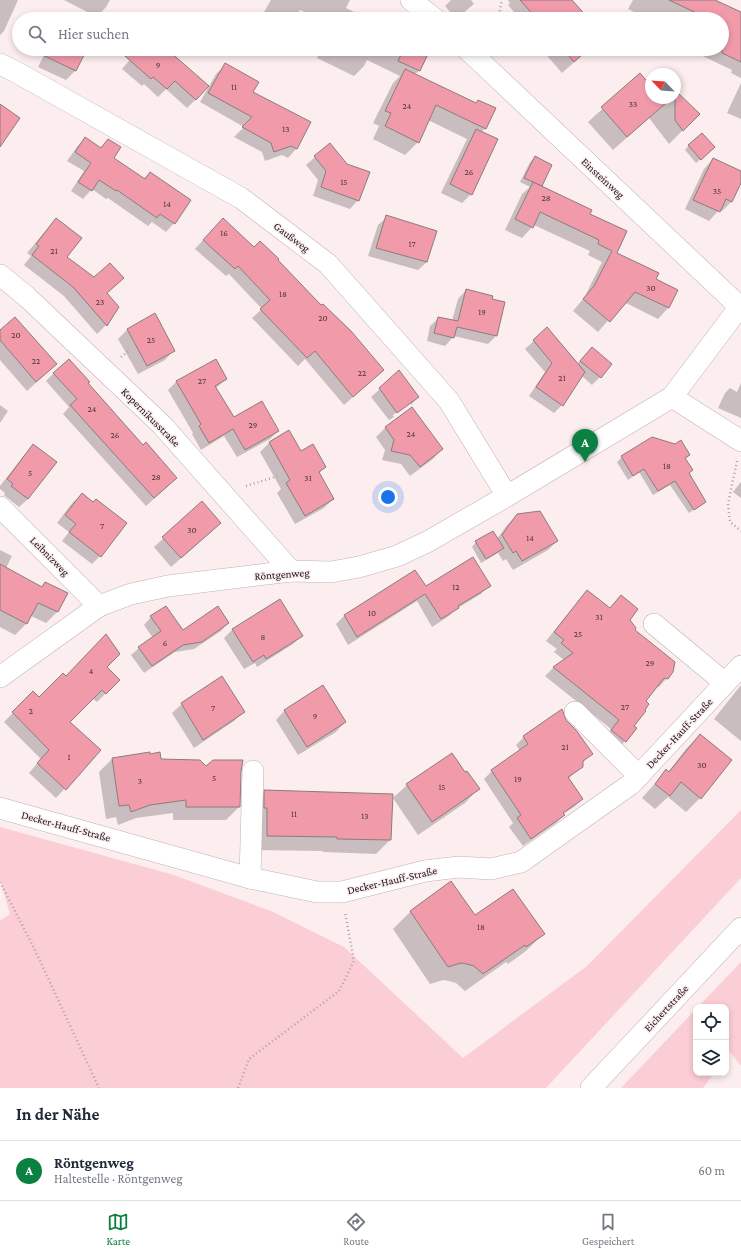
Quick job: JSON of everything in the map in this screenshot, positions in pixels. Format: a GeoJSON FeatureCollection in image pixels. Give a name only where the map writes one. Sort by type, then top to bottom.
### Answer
{"type":"FeatureCollection","features":[{"type":"Feature","properties":{"kind":"street"},"geometry":{"type":"LineString","coordinates":[[411,0],[426,12]]}},
{"type":"Feature","properties":{"kind":"street","name":"Einsteinweg"},"geometry":{"type":"LineString","coordinates":[[474,56],[740,306]]}},
{"type":"Feature","properties":{"kind":"street","name":"Gaußweg"},"geometry":{"type":"LineString","coordinates":[[0,64],[23,75],[240,198],[328,264],[449,402],[507,496]]}},
{"type":"Feature","properties":{"kind":"street","name":"Kopernikusstraße"},"geometry":{"type":"LineString","coordinates":[[0,275],[27,297],[162,425],[291,571]]}},
{"type":"Feature","properties":{"kind":"street","name":"Röntgenweg"},"geometry":{"type":"LineString","coordinates":[[0,678],[99,606],[131,594],[168,586],[291,571],[331,572],[358,567],[397,556],[427,542],[672,397],[740,306]]}},
{"type":"Feature","properties":{"kind":"street"},"geometry":{"type":"LineString","coordinates":[[672,397],[740,449]]}},
{"type":"Feature","properties":{"kind":"street","name":"Leibnizweg"},"geometry":{"type":"LineString","coordinates":[[0,507],[99,606]]}},
{"type":"Feature","properties":{"kind":"street"},"geometry":{"type":"LineString","coordinates":[[654,624],[725,683]]}},
{"type":"Feature","properties":{"kind":"street","name":"Decker-Hauff-Straße"},"geometry":{"type":"LineString","coordinates":[[0,808],[250,878],[317,892],[342,892],[425,871],[459,867],[491,869],[521,862],[632,784],[741,666]]}},
{"type":"Feature","properties":{"kind":"street"},"geometry":{"type":"LineString","coordinates":[[575,712],[639,776]]}},
{"type":"Feature","properties":{"kind":"street"},"geometry":{"type":"LineString","coordinates":[[250,878],[253,771]]}},
{"type":"Feature","properties":{"kind":"street","name":"Eichertstraße"},"geometry":{"type":"LineString","coordinates":[[590,1088],[741,928]]}},
{"type":"Feature","properties":{"kind":"path"},"geometry":{"type":"LineString","coordinates":[[499,12],[502,0]]}},
{"type":"Feature","properties":{"kind":"path"},"geometry":{"type":"LineString","coordinates":[[740,449],[728,504],[730,522],[741,531]]}},
{"type":"Feature","properties":{"kind":"path"},"geometry":{"type":"LineString","coordinates":[[222,493],[278,476]]}},
{"type":"Feature","properties":{"kind":"path"},"geometry":{"type":"LineString","coordinates":[[0,882],[34,948],[99,1088]]}},
{"type":"Feature","properties":{"kind":"path"},"geometry":{"type":"LineString","coordinates":[[238,1088],[248,1059],[339,991],[354,961],[342,892]]}},
{"type":"Feature","properties":{"kind":"shaded area"},"geometry":{"type":"Polygon","coordinates":[[[741,810],[741,878],[546,1088],[0,1088],[0,921],[10,914],[0,880],[0,827],[174,875],[271,911],[344,947],[463,1058],[587,966],[741,810]]]}},
{"type":"Feature","properties":{"kind":"shaded area"},"geometry":{"type":"Polygon","coordinates":[[[741,962],[741,1066],[730,1052],[729,1053],[729,1004],[701,1004],[741,962]]]}},
{"type":"Feature","properties":{"kind":"shaded area"},"geometry":{"type":"Polygon","coordinates":[[[693,1012],[693,1076],[712,1076],[703,1088],[621,1088],[693,1012]]]}},
{"type":"Feature","properties":{"kind":"building"},"geometry":{"type":"Polygon","coordinates":[[[520,0],[572,0],[583,12],[531,12],[520,0]]]}},
{"type":"Feature","properties":{"kind":"building"},"geometry":{"type":"Polygon","coordinates":[[[669,0],[715,0],[741,12],[741,62],[728,56],[729,12],[694,12],[669,0]]]}},
{"type":"Feature","properties":{"kind":"building"},"geometry":{"type":"Polygon","coordinates":[[[45,56],[84,56],[76,71],[45,56]]]}},
{"type":"Feature","properties":{"kind":"building"},"geometry":{"type":"Polygon","coordinates":[[[125,56],[175,56],[209,86],[196,100],[175,81],[167,89],[153,77],[151,79],[125,56]]]}},
{"type":"Feature","properties":{"kind":"building"},"geometry":{"type":"Polygon","coordinates":[[[400,56],[427,56],[420,71],[398,61],[400,56]]]}},
{"type":"Feature","properties":{"kind":"building"},"geometry":{"type":"Polygon","coordinates":[[[569,56],[581,56],[574,62],[569,56]]]}},
{"type":"Feature","properties":{"kind":"building"},"geometry":{"type":"Polygon","coordinates":[[[225,63],[259,82],[253,92],[311,122],[297,149],[291,146],[274,152],[271,143],[242,127],[252,117],[208,93],[225,63]]]}},
{"type":"Feature","properties":{"kind":"building"},"geometry":{"type":"Polygon","coordinates":[[[405,69],[476,103],[478,100],[496,108],[486,129],[436,105],[419,143],[385,126],[391,113],[385,111],[405,69]]]}},
{"type":"Feature","properties":{"kind":"building"},"geometry":{"type":"Polygon","coordinates":[[[640,73],[645,79],[645,104],[665,104],[627,137],[601,107],[640,73]]]}},
{"type":"Feature","properties":{"kind":"building"},"geometry":{"type":"Polygon","coordinates":[[[681,96],[700,114],[683,131],[675,120],[675,104],[681,104],[681,96]]]}},
{"type":"Feature","properties":{"kind":"building"},"geometry":{"type":"Polygon","coordinates":[[[0,104],[20,118],[0,147],[0,104]]]}},
{"type":"Feature","properties":{"kind":"building"},"geometry":{"type":"Polygon","coordinates":[[[476,129],[498,139],[472,195],[450,184],[476,129]]]}},
{"type":"Feature","properties":{"kind":"building"},"geometry":{"type":"Polygon","coordinates":[[[702,133],[715,147],[701,160],[688,145],[702,133]]]}},
{"type":"Feature","properties":{"kind":"building"},"geometry":{"type":"Polygon","coordinates":[[[85,137],[101,148],[108,139],[121,147],[114,158],[145,179],[150,172],[191,200],[175,224],[160,214],[157,218],[117,190],[116,191],[99,180],[92,191],[78,182],[91,163],[75,152],[85,137]]]}},
{"type":"Feature","properties":{"kind":"building"},"geometry":{"type":"Polygon","coordinates":[[[330,143],[347,164],[370,172],[359,201],[321,187],[326,171],[314,156],[330,143]]]}},
{"type":"Feature","properties":{"kind":"building"},"geometry":{"type":"Polygon","coordinates":[[[535,156],[552,165],[542,186],[524,178],[535,156]]]}},
{"type":"Feature","properties":{"kind":"building"},"geometry":{"type":"Polygon","coordinates":[[[713,158],[741,171],[741,183],[732,202],[726,199],[720,212],[693,200],[713,158]]]}},
{"type":"Feature","properties":{"kind":"building"},"geometry":{"type":"Polygon","coordinates":[[[533,182],[592,210],[590,214],[627,231],[617,253],[659,273],[656,279],[678,290],[669,308],[635,292],[610,322],[583,299],[594,286],[612,251],[598,244],[599,240],[540,212],[533,228],[515,219],[533,182]]]}},
{"type":"Feature","properties":{"kind":"building"},"geometry":{"type":"Polygon","coordinates":[[[386,215],[437,231],[427,262],[376,248],[386,215]]]}},
{"type":"Feature","properties":{"kind":"building"},"geometry":{"type":"Polygon","coordinates":[[[56,218],[82,238],[67,257],[94,277],[110,263],[124,278],[107,293],[119,307],[107,326],[73,287],[32,255],[39,246],[36,244],[56,218]]]}},
{"type":"Feature","properties":{"kind":"building"},"geometry":{"type":"Polygon","coordinates":[[[223,218],[254,247],[260,241],[279,259],[278,260],[321,305],[323,304],[351,331],[384,370],[353,397],[315,351],[307,358],[260,309],[270,300],[238,266],[235,269],[203,240],[223,218]]]}},
{"type":"Feature","properties":{"kind":"building"},"geometry":{"type":"Polygon","coordinates":[[[466,289],[493,296],[492,299],[505,302],[497,336],[457,327],[454,338],[434,333],[438,317],[458,321],[466,289]]]}},
{"type":"Feature","properties":{"kind":"building"},"geometry":{"type":"Polygon","coordinates":[[[155,313],[175,351],[147,366],[127,329],[155,313]]]}},
{"type":"Feature","properties":{"kind":"building"},"geometry":{"type":"Polygon","coordinates":[[[15,317],[57,364],[36,382],[0,340],[0,330],[15,317]]]}},
{"type":"Feature","properties":{"kind":"building"},"geometry":{"type":"Polygon","coordinates":[[[547,327],[585,372],[563,406],[536,387],[552,363],[533,340],[547,327]]]}},
{"type":"Feature","properties":{"kind":"building"},"geometry":{"type":"Polygon","coordinates":[[[592,347],[612,364],[601,378],[580,361],[592,347]]]}},
{"type":"Feature","properties":{"kind":"building"},"geometry":{"type":"Polygon","coordinates":[[[69,359],[90,382],[88,383],[143,445],[146,442],[177,478],[154,498],[70,405],[77,399],[53,373],[69,359]]]}},
{"type":"Feature","properties":{"kind":"building"},"geometry":{"type":"Polygon","coordinates":[[[216,359],[227,379],[215,386],[234,417],[262,401],[279,431],[245,450],[233,429],[209,443],[199,426],[201,424],[176,381],[216,359]]]}},
{"type":"Feature","properties":{"kind":"building"},"geometry":{"type":"Polygon","coordinates":[[[399,370],[419,397],[397,413],[379,388],[399,370]]]}},
{"type":"Feature","properties":{"kind":"building"},"geometry":{"type":"Polygon","coordinates":[[[412,407],[443,449],[420,467],[410,455],[391,451],[394,440],[385,427],[412,407]]]}},
{"type":"Feature","properties":{"kind":"building"},"geometry":{"type":"Polygon","coordinates":[[[289,430],[301,451],[313,444],[326,467],[319,472],[334,499],[305,516],[286,483],[290,480],[269,442],[289,430]]]}},
{"type":"Feature","properties":{"kind":"building"},"geometry":{"type":"Polygon","coordinates":[[[652,437],[675,444],[681,440],[690,455],[685,458],[693,470],[689,473],[706,502],[694,510],[675,481],[658,491],[644,469],[633,476],[621,456],[652,437]]]}},
{"type":"Feature","properties":{"kind":"building"},"geometry":{"type":"Polygon","coordinates":[[[33,444],[57,462],[28,499],[11,486],[13,484],[7,479],[33,444]]]}},
{"type":"Feature","properties":{"kind":"building"},"geometry":{"type":"Polygon","coordinates":[[[82,493],[93,502],[96,499],[127,523],[101,557],[69,532],[76,524],[65,515],[82,493]]]}},
{"type":"Feature","properties":{"kind":"building"},"geometry":{"type":"Polygon","coordinates":[[[202,501],[221,523],[181,558],[162,537],[202,501]]]}},
{"type":"Feature","properties":{"kind":"building"},"geometry":{"type":"Polygon","coordinates":[[[540,511],[558,541],[522,561],[516,551],[513,553],[502,535],[517,514],[540,511]]]}},
{"type":"Feature","properties":{"kind":"building"},"geometry":{"type":"Polygon","coordinates":[[[493,531],[504,548],[486,559],[475,541],[493,531]]]}},
{"type":"Feature","properties":{"kind":"building"},"geometry":{"type":"Polygon","coordinates":[[[473,557],[491,586],[458,606],[459,608],[441,619],[425,594],[357,637],[344,615],[415,570],[426,586],[473,557]]]}},
{"type":"Feature","properties":{"kind":"building"},"geometry":{"type":"Polygon","coordinates":[[[0,564],[42,587],[45,582],[68,593],[58,612],[38,603],[27,624],[0,610],[0,564]]]}},
{"type":"Feature","properties":{"kind":"building"},"geometry":{"type":"Polygon","coordinates":[[[587,590],[610,608],[621,595],[638,609],[630,620],[636,628],[635,630],[675,662],[673,672],[668,679],[664,678],[646,701],[649,704],[645,710],[646,711],[634,726],[637,728],[626,742],[611,730],[619,720],[553,667],[573,653],[561,643],[564,640],[554,632],[587,590]]]}},
{"type":"Feature","properties":{"kind":"building"},"geometry":{"type":"Polygon","coordinates":[[[280,599],[303,636],[266,659],[264,655],[253,662],[232,629],[280,599]]]}},
{"type":"Feature","properties":{"kind":"building"},"geometry":{"type":"Polygon","coordinates":[[[166,606],[183,630],[218,606],[229,623],[202,642],[183,645],[152,666],[138,647],[161,631],[150,616],[166,606]]]}},
{"type":"Feature","properties":{"kind":"building"},"geometry":{"type":"Polygon","coordinates":[[[106,634],[120,654],[107,667],[120,680],[106,694],[102,690],[70,722],[101,750],[66,790],[37,763],[49,750],[12,712],[33,691],[39,697],[63,673],[66,676],[106,634]]]}},
{"type":"Feature","properties":{"kind":"building"},"geometry":{"type":"Polygon","coordinates":[[[222,676],[245,712],[203,740],[181,703],[222,676]]]}},
{"type":"Feature","properties":{"kind":"building"},"geometry":{"type":"Polygon","coordinates":[[[323,685],[346,722],[307,747],[284,710],[323,685]]]}},
{"type":"Feature","properties":{"kind":"building"},"geometry":{"type":"Polygon","coordinates":[[[562,709],[566,720],[576,730],[593,754],[583,761],[583,767],[568,777],[583,799],[563,813],[565,815],[531,839],[517,818],[521,815],[491,770],[528,744],[523,736],[562,709]]]}},
{"type":"Feature","properties":{"kind":"building"},"geometry":{"type":"Polygon","coordinates":[[[700,734],[732,760],[701,799],[681,782],[670,796],[655,784],[666,769],[669,772],[700,734]]]}},
{"type":"Feature","properties":{"kind":"building"},"geometry":{"type":"Polygon","coordinates":[[[150,752],[150,754],[160,752],[161,759],[200,760],[206,766],[213,760],[243,760],[241,771],[240,807],[186,807],[186,800],[150,805],[131,812],[129,805],[119,806],[112,758],[150,752]]]}},
{"type":"Feature","properties":{"kind":"building"},"geometry":{"type":"Polygon","coordinates":[[[452,753],[465,772],[467,771],[480,789],[432,822],[406,784],[452,753]]]}},
{"type":"Feature","properties":{"kind":"building"},"geometry":{"type":"Polygon","coordinates":[[[264,790],[393,794],[391,840],[337,839],[337,837],[267,836],[267,808],[264,808],[264,790]]]}},
{"type":"Feature","properties":{"kind":"building"},"geometry":{"type":"Polygon","coordinates":[[[451,881],[475,915],[513,889],[545,934],[526,947],[525,945],[483,974],[474,966],[467,964],[461,963],[448,967],[410,911],[451,881]]]}},
{"type":"Feature","properties":{"kind":"place","name":"Röntgenweg"},"geometry":{"type":"Point","coordinates":[585,462]}}]}
